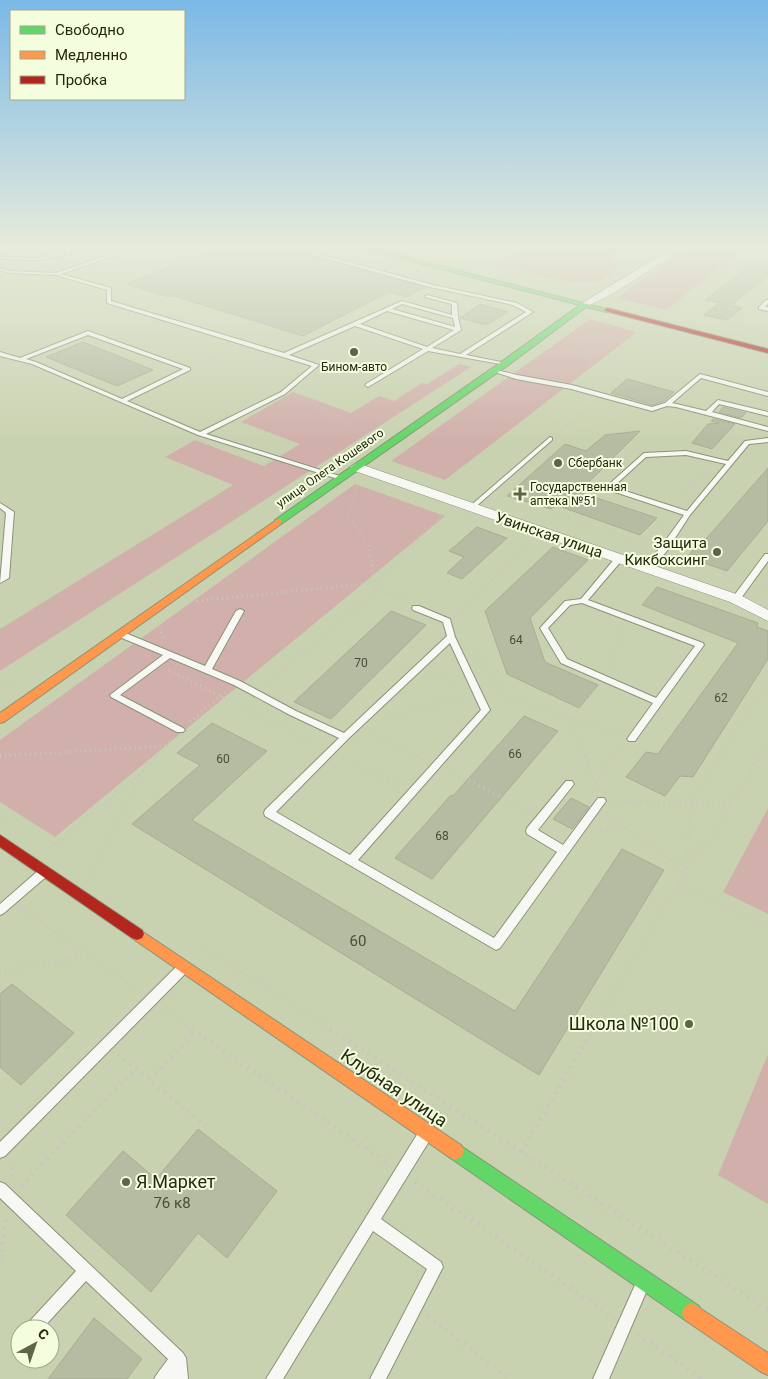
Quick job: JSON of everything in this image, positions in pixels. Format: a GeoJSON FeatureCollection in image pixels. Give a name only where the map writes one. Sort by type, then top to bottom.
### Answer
{"type":"FeatureCollection","features":[{"type":"Feature","properties":{"kind":"main road","name":"улица Олега Кошевого"},"geometry":{"type":"LineString","coordinates":[[0,719],[341,478],[358,473],[574,312]]}},
{"type":"Feature","properties":{"kind":"main road"},"geometry":{"type":"LineString","coordinates":[[613,312],[768,351]]}},
{"type":"Feature","properties":{"kind":"main road","name":"Клубная улица"},"geometry":{"type":"LineString","coordinates":[[0,840],[768,1365]]}},
{"type":"Feature","properties":{"kind":"street","name":"Увинская улица"},"geometry":{"type":"LineString","coordinates":[[358,473],[455,502],[736,599],[768,616]]}},
{"type":"Feature","properties":{"kind":"lane"},"geometry":{"type":"LineString","coordinates":[[143,312],[316,365],[283,393],[200,434]]}},
{"type":"Feature","properties":{"kind":"lane"},"geometry":{"type":"LineString","coordinates":[[284,355],[380,312]]}},
{"type":"Feature","properties":{"kind":"lane"},"geometry":{"type":"LineString","coordinates":[[398,312],[458,330]]}},
{"type":"Feature","properties":{"kind":"lane"},"geometry":{"type":"LineString","coordinates":[[441,312],[455,316]]}},
{"type":"Feature","properties":{"kind":"lane"},"geometry":{"type":"LineString","coordinates":[[455,312],[458,330]]}},
{"type":"Feature","properties":{"kind":"lane"},"geometry":{"type":"LineString","coordinates":[[462,355],[529,312]]}},
{"type":"Feature","properties":{"kind":"lane"},"geometry":{"type":"LineString","coordinates":[[355,324],[428,349],[462,355],[499,367],[516,377],[572,387],[652,409],[668,404],[700,376],[768,394]]}},
{"type":"Feature","properties":{"kind":"lane"},"geometry":{"type":"LineString","coordinates":[[368,385],[458,330]]}},
{"type":"Feature","properties":{"kind":"lane"},"geometry":{"type":"LineString","coordinates":[[22,360],[88,333],[188,369]]}},
{"type":"Feature","properties":{"kind":"lane"},"geometry":{"type":"LineString","coordinates":[[0,354],[22,360],[124,400],[200,434],[341,478]]}},
{"type":"Feature","properties":{"kind":"lane"},"geometry":{"type":"LineString","coordinates":[[124,400],[188,369]]}},
{"type":"Feature","properties":{"kind":"lane"},"geometry":{"type":"LineString","coordinates":[[707,414],[718,402],[768,414]]}},
{"type":"Feature","properties":{"kind":"lane"},"geometry":{"type":"LineString","coordinates":[[668,404],[768,429]]}},
{"type":"Feature","properties":{"kind":"lane"},"geometry":{"type":"LineString","coordinates":[[751,425],[760,412]]}},
{"type":"Feature","properties":{"kind":"lane"},"geometry":{"type":"LineString","coordinates":[[471,508],[550,439]]}},
{"type":"Feature","properties":{"kind":"lane"},"geometry":{"type":"LineString","coordinates":[[647,569],[688,514],[747,442],[768,440]]}},
{"type":"Feature","properties":{"kind":"lane"},"geometry":{"type":"LineString","coordinates":[[688,514],[670,510],[608,488],[644,455],[686,453],[730,463]]}},
{"type":"Feature","properties":{"kind":"lane"},"geometry":{"type":"LineString","coordinates":[[0,505],[10,512],[5,578],[0,581]]}},
{"type":"Feature","properties":{"kind":"lane"},"geometry":{"type":"LineString","coordinates":[[736,599],[768,556]]}},
{"type":"Feature","properties":{"kind":"lane"},"geometry":{"type":"LineString","coordinates":[[583,601],[618,559]]}},
{"type":"Feature","properties":{"kind":"lane"},"geometry":{"type":"LineString","coordinates":[[629,738],[658,702],[700,645],[583,601],[568,603],[544,628],[564,661],[658,702]]}},
{"type":"Feature","properties":{"kind":"lane"},"geometry":{"type":"LineString","coordinates":[[351,861],[486,710],[451,637],[447,621],[416,608]]}},
{"type":"Feature","properties":{"kind":"lane"},"geometry":{"type":"LineString","coordinates":[[208,671],[240,611]]}},
{"type":"Feature","properties":{"kind":"lane"},"geometry":{"type":"LineString","coordinates":[[120,634],[237,683],[345,737]]}},
{"type":"Feature","properties":{"kind":"lane"},"geometry":{"type":"LineString","coordinates":[[451,637],[356,726],[268,813],[496,945],[601,801]]}},
{"type":"Feature","properties":{"kind":"lane"},"geometry":{"type":"LineString","coordinates":[[169,655],[114,695],[180,730]]}},
{"type":"Feature","properties":{"kind":"lane"},"geometry":{"type":"LineString","coordinates":[[564,851],[531,831],[569,784]]}},
{"type":"Feature","properties":{"kind":"lane"},"geometry":{"type":"LineString","coordinates":[[0,910],[45,871]]}},
{"type":"Feature","properties":{"kind":"lane"},"geometry":{"type":"LineString","coordinates":[[0,1151],[184,966]]}},
{"type":"Feature","properties":{"kind":"lane"},"geometry":{"type":"LineString","coordinates":[[274,1379],[427,1131]]}},
{"type":"Feature","properties":{"kind":"lane"},"geometry":{"type":"LineString","coordinates":[[5,1194],[178,1358],[180,1379]]}},
{"type":"Feature","properties":{"kind":"lane"},"geometry":{"type":"LineString","coordinates":[[372,1221],[436,1267],[378,1379]]}},
{"type":"Feature","properties":{"kind":"lane"},"geometry":{"type":"LineString","coordinates":[[41,1319],[86,1271]]}},
{"type":"Feature","properties":{"kind":"lane"},"geometry":{"type":"LineString","coordinates":[[601,1379],[644,1279]]}},
{"type":"Feature","properties":{"kind":"lane"},"geometry":{"type":"LineString","coordinates":[[162,1379],[178,1358]]}},
{"type":"Feature","properties":{"kind":"path"},"geometry":{"type":"LineString","coordinates":[[550,439],[572,387],[628,345],[677,341]]}},
{"type":"Feature","properties":{"kind":"path"},"geometry":{"type":"LineString","coordinates":[[188,369],[227,351]]}},
{"type":"Feature","properties":{"kind":"path"},"geometry":{"type":"LineString","coordinates":[[283,393],[334,415],[367,438]]}},
{"type":"Feature","properties":{"kind":"path"},"geometry":{"type":"LineString","coordinates":[[566,426],[584,432],[652,409],[663,418],[747,442]]}},
{"type":"Feature","properties":{"kind":"path"},"geometry":{"type":"LineString","coordinates":[[643,543],[715,459],[729,437],[729,420]]}},
{"type":"Feature","properties":{"kind":"path"},"geometry":{"type":"LineString","coordinates":[[256,693],[376,591],[370,550],[361,532],[347,516],[358,473]]}},
{"type":"Feature","properties":{"kind":"path"},"geometry":{"type":"LineString","coordinates":[[453,617],[543,533],[526,505],[504,495],[502,481]]}},
{"type":"Feature","properties":{"kind":"path"},"geometry":{"type":"LineString","coordinates":[[189,602],[374,583],[455,502]]}},
{"type":"Feature","properties":{"kind":"path"},"geometry":{"type":"LineString","coordinates":[[758,595],[768,582]]}},
{"type":"Feature","properties":{"kind":"path"},"geometry":{"type":"LineString","coordinates":[[571,718],[605,679],[625,617]]}},
{"type":"Feature","properties":{"kind":"path"},"geometry":{"type":"LineString","coordinates":[[468,641],[503,696]]}},
{"type":"Feature","properties":{"kind":"path"},"geometry":{"type":"LineString","coordinates":[[157,664],[413,792]]}},
{"type":"Feature","properties":{"kind":"path"},"geometry":{"type":"LineString","coordinates":[[0,685],[26,678]]}},
{"type":"Feature","properties":{"kind":"path"},"geometry":{"type":"LineString","coordinates":[[685,870],[692,802],[768,678]]}},
{"type":"Feature","properties":{"kind":"path"},"geometry":{"type":"LineString","coordinates":[[57,853],[48,848],[144,771],[180,730],[237,683]]}},
{"type":"Feature","properties":{"kind":"path"},"geometry":{"type":"LineString","coordinates":[[356,726],[427,706],[479,696],[503,696],[629,738],[595,783]]}},
{"type":"Feature","properties":{"kind":"path"},"geometry":{"type":"LineString","coordinates":[[571,718],[606,815],[685,870]]}},
{"type":"Feature","properties":{"kind":"path"},"geometry":{"type":"LineString","coordinates":[[356,726],[542,818]]}},
{"type":"Feature","properties":{"kind":"path"},"geometry":{"type":"LineString","coordinates":[[521,1152],[700,845],[710,842],[768,742]]}},
{"type":"Feature","properties":{"kind":"path"},"geometry":{"type":"LineString","coordinates":[[0,756],[166,746]]}},
{"type":"Feature","properties":{"kind":"path"},"geometry":{"type":"LineString","coordinates":[[90,874],[144,771]]}},
{"type":"Feature","properties":{"kind":"path"},"geometry":{"type":"LineString","coordinates":[[601,801],[733,804]]}},
{"type":"Feature","properties":{"kind":"path"},"geometry":{"type":"LineString","coordinates":[[576,835],[624,827]]}},
{"type":"Feature","properties":{"kind":"path"},"geometry":{"type":"LineString","coordinates":[[82,869],[98,880]]}},
{"type":"Feature","properties":{"kind":"path"},"geometry":{"type":"LineString","coordinates":[[676,885],[768,926]]}},
{"type":"Feature","properties":{"kind":"path"},"geometry":{"type":"LineString","coordinates":[[11,900],[195,1031],[702,1379]]}},
{"type":"Feature","properties":{"kind":"path"},"geometry":{"type":"LineString","coordinates":[[198,944],[768,1310]]}},
{"type":"Feature","properties":{"kind":"path"},"geometry":{"type":"LineString","coordinates":[[0,972],[88,956]]}},
{"type":"Feature","properties":{"kind":"path"},"geometry":{"type":"LineString","coordinates":[[149,1080],[195,1031]]}},
{"type":"Feature","properties":{"kind":"path"},"geometry":{"type":"LineString","coordinates":[[106,1044],[211,1130]]}},
{"type":"Feature","properties":{"kind":"path"},"geometry":{"type":"LineString","coordinates":[[5,1194],[135,1068]]}},
{"type":"Feature","properties":{"kind":"path"},"geometry":{"type":"LineString","coordinates":[[415,1307],[510,1379]]}},
{"type":"Feature","properties":{"kind":"shaded area"},"geometry":{"type":"Polygon","coordinates":[[[590,319],[637,332],[445,480],[391,461],[590,319]]]}},
{"type":"Feature","properties":{"kind":"shaded area"},"geometry":{"type":"Polygon","coordinates":[[[460,364],[471,367],[0,671],[0,629],[233,485],[165,457],[195,440],[264,466],[300,444],[241,422],[293,392],[351,413],[379,396],[394,401],[422,383],[427,384],[460,364]]]}},
{"type":"Feature","properties":{"kind":"shaded area"},"geometry":{"type":"Polygon","coordinates":[[[355,484],[445,516],[55,837],[0,802],[0,740],[355,484]]]}},
{"type":"Feature","properties":{"kind":"shaded area"},"geometry":{"type":"Polygon","coordinates":[[[768,808],[768,914],[723,892],[768,808]]]}},
{"type":"Feature","properties":{"kind":"shaded area"},"geometry":{"type":"Polygon","coordinates":[[[768,1054],[768,1204],[718,1175],[768,1054]]]}},
{"type":"Feature","properties":{"kind":"building"},"geometry":{"type":"Polygon","coordinates":[[[227,312],[349,312],[303,336],[227,312]]]}},
{"type":"Feature","properties":{"kind":"building"},"geometry":{"type":"Polygon","coordinates":[[[468,312],[507,312],[486,325],[460,318],[468,312]]]}},
{"type":"Feature","properties":{"kind":"building"},"geometry":{"type":"Polygon","coordinates":[[[707,312],[737,312],[727,320],[704,315],[707,312]]]}},
{"type":"Feature","properties":{"kind":"building"},"geometry":{"type":"Polygon","coordinates":[[[83,342],[153,370],[117,386],[46,357],[83,342]]]}},
{"type":"Feature","properties":{"kind":"building"},"geometry":{"type":"Polygon","coordinates":[[[627,379],[674,392],[664,401],[653,405],[611,393],[627,379]]]}},
{"type":"Feature","properties":{"kind":"building"},"geometry":{"type":"Polygon","coordinates":[[[723,407],[746,413],[741,418],[719,412],[723,407]]]}},
{"type":"Feature","properties":{"kind":"building"},"geometry":{"type":"Polygon","coordinates":[[[713,419],[735,424],[712,449],[692,443],[708,424],[719,423],[711,421],[713,419]]]}},
{"type":"Feature","properties":{"kind":"building"},"geometry":{"type":"Polygon","coordinates":[[[640,431],[579,492],[657,518],[640,535],[556,505],[551,509],[507,496],[565,444],[586,451],[605,435],[640,431]]]}},
{"type":"Feature","properties":{"kind":"building"},"geometry":{"type":"Polygon","coordinates":[[[768,468],[768,521],[727,571],[687,557],[704,538],[706,539],[768,468]]]}},
{"type":"Feature","properties":{"kind":"building"},"geometry":{"type":"Polygon","coordinates":[[[477,527],[507,538],[462,579],[447,573],[464,557],[449,551],[477,527]]]}},
{"type":"Feature","properties":{"kind":"building"},"geometry":{"type":"Polygon","coordinates":[[[553,547],[588,560],[530,618],[545,662],[598,685],[579,708],[507,674],[485,611],[553,547]]]}},
{"type":"Feature","properties":{"kind":"building"},"geometry":{"type":"Polygon","coordinates":[[[657,587],[758,623],[757,627],[768,631],[768,659],[693,777],[680,776],[665,796],[626,777],[646,752],[658,754],[738,643],[642,605],[657,587]]]}},
{"type":"Feature","properties":{"kind":"building"},"geometry":{"type":"Polygon","coordinates":[[[391,611],[426,625],[331,719],[294,702],[391,611]]]}},
{"type":"Feature","properties":{"kind":"building"},"geometry":{"type":"Polygon","coordinates":[[[524,716],[558,731],[432,879],[395,858],[451,795],[453,796],[524,716]]]}},
{"type":"Feature","properties":{"kind":"building"},"geometry":{"type":"Polygon","coordinates":[[[212,723],[267,751],[192,820],[515,1011],[622,849],[664,870],[539,1075],[132,824],[200,765],[177,753],[212,723]]]}},
{"type":"Feature","properties":{"kind":"building"},"geometry":{"type":"Polygon","coordinates":[[[571,798],[589,807],[572,829],[553,819],[571,798]]]}},
{"type":"Feature","properties":{"kind":"building"},"geometry":{"type":"Polygon","coordinates":[[[12,984],[74,1033],[21,1085],[0,1067],[0,994],[12,984]]]}},
{"type":"Feature","properties":{"kind":"building"},"geometry":{"type":"Polygon","coordinates":[[[198,1129],[277,1191],[227,1258],[198,1233],[151,1292],[66,1215],[123,1151],[156,1179],[198,1129]]]}},
{"type":"Feature","properties":{"kind":"building"},"geometry":{"type":"Polygon","coordinates":[[[94,1318],[142,1359],[127,1379],[48,1379],[56,1369],[60,1369],[60,1363],[94,1318]]]}},
{"type":"Feature","properties":{"kind":"traffic: fast"},"geometry":{"type":"LineString","coordinates":[[278,522],[504,364],[574,312]]}},
{"type":"Feature","properties":{"kind":"traffic: fast"},"geometry":{"type":"LineString","coordinates":[[455,1151],[692,1313]]}},
{"type":"Feature","properties":{"kind":"traffic: slow"},"geometry":{"type":"LineString","coordinates":[[0,719],[278,522]]}},
{"type":"Feature","properties":{"kind":"traffic: slow"},"geometry":{"type":"LineString","coordinates":[[137,934],[455,1151]]}},
{"type":"Feature","properties":{"kind":"traffic: slow"},"geometry":{"type":"LineString","coordinates":[[692,1313],[768,1365]]}},
{"type":"Feature","properties":{"kind":"traffic: jam"},"geometry":{"type":"LineString","coordinates":[[616,312],[768,351]]}},
{"type":"Feature","properties":{"kind":"traffic: jam"},"geometry":{"type":"LineString","coordinates":[[0,840],[137,934]]}},
{"type":"Feature","properties":{"kind":"place","name":"Бином-авто"},"geometry":{"type":"Point","coordinates":[354,352]}},
{"type":"Feature","properties":{"kind":"place","name":"Сбербанк"},"geometry":{"type":"Point","coordinates":[558,463]}},
{"type":"Feature","properties":{"kind":"place","name":"Государственная аптека №51"},"geometry":{"type":"Point","coordinates":[520,494]}},
{"type":"Feature","properties":{"kind":"place","name":"Защита Кикбоксинг"},"geometry":{"type":"Point","coordinates":[717,552]}},
{"type":"Feature","properties":{"kind":"place","name":"Школа №100"},"geometry":{"type":"Point","coordinates":[689,1024]}},
{"type":"Feature","properties":{"kind":"place","name":"Я.Маркет"},"geometry":{"type":"Point","coordinates":[126,1182]}}]}
